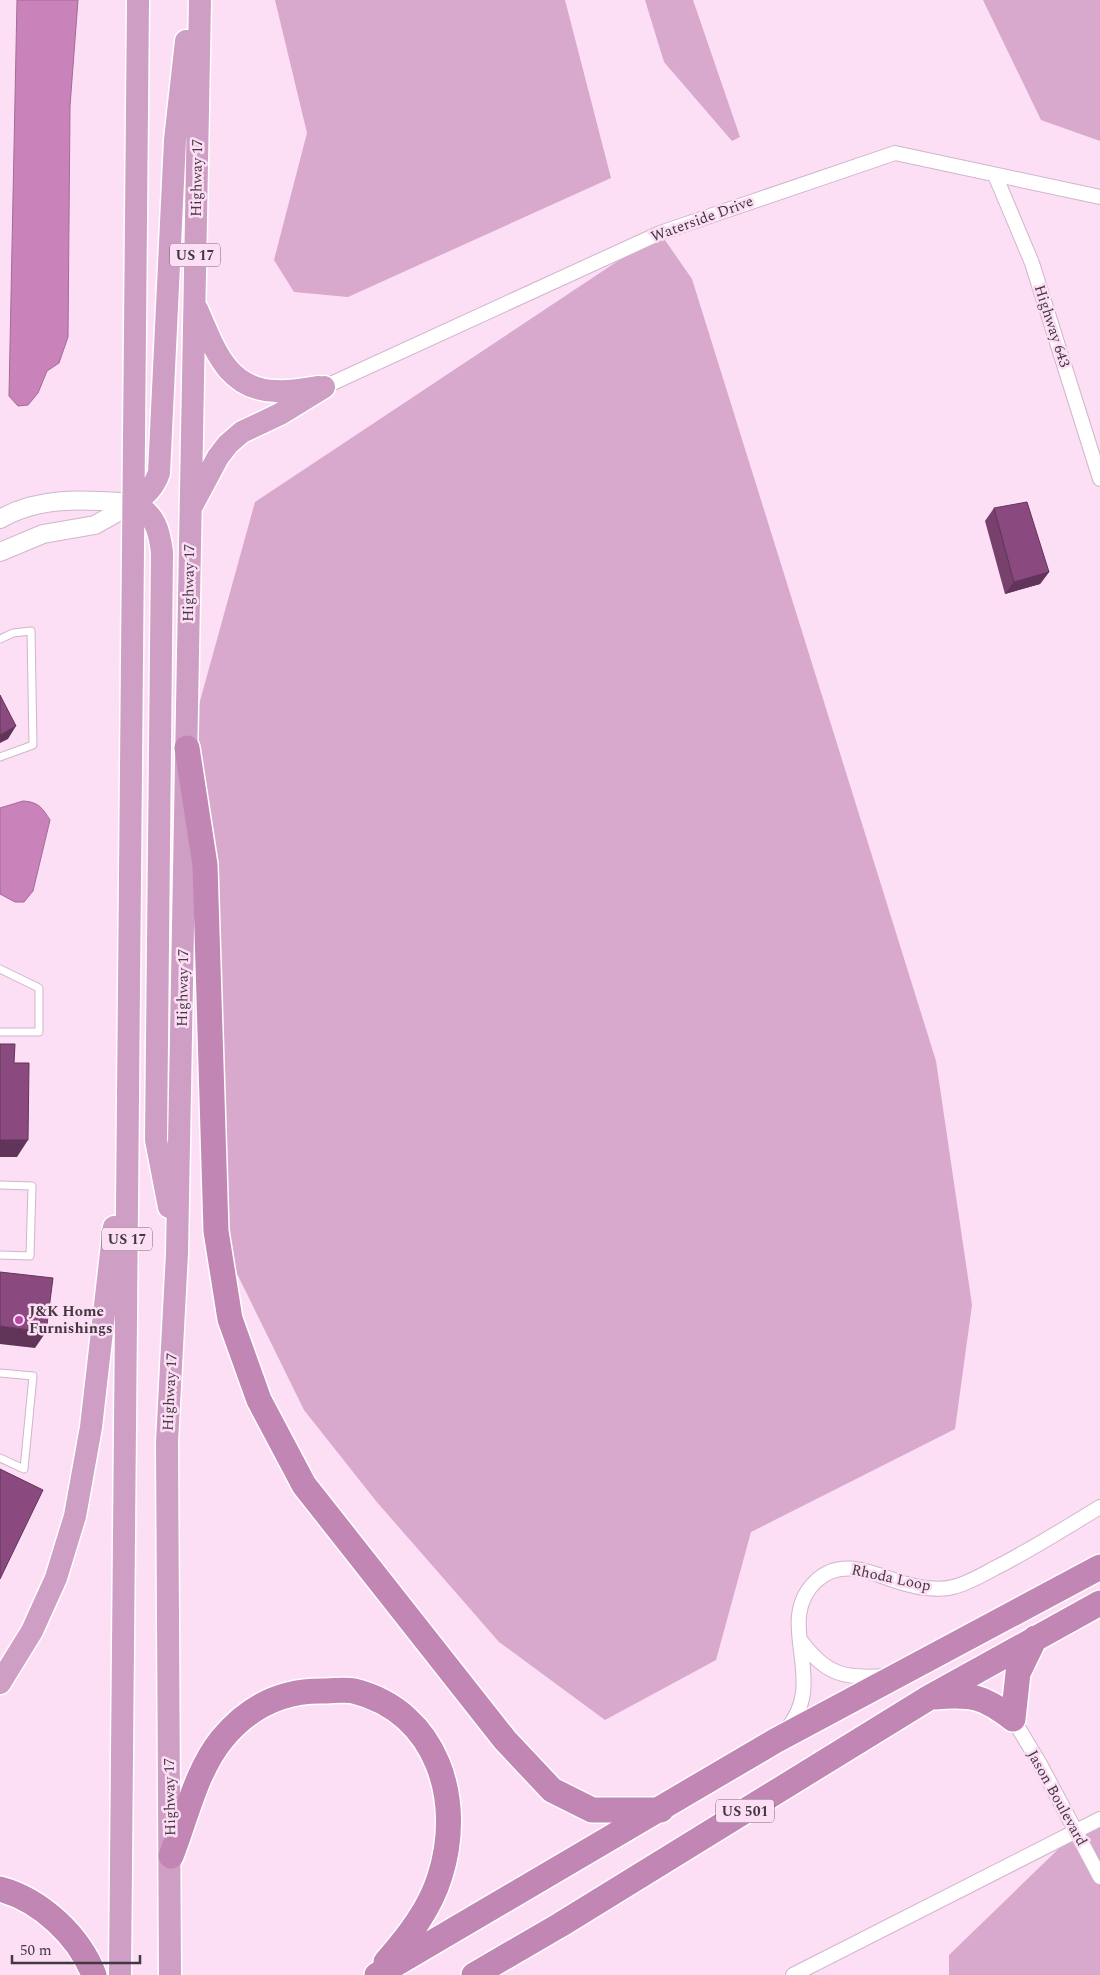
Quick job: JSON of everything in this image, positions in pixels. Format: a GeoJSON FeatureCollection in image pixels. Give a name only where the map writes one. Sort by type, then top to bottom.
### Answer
{"type":"FeatureCollection","features":[{"type":"Feature","properties":{"kind":"highway","name":"US 17"},"geometry":{"type":"LineString","coordinates":[[120,1975],[138,0]]}},
{"type":"Feature","properties":{"kind":"highway"},"geometry":{"type":"LineString","coordinates":[[177,1253],[156,1140],[162,552],[156,524],[144,509],[134,504],[156,482],[159,472],[175,140],[191,0]]}},
{"type":"Feature","properties":{"kind":"highway","name":"Highway 17"},"geometry":{"type":"LineString","coordinates":[[170,1975],[171,1856],[167,1442],[177,1253],[200,0]]}},
{"type":"Feature","properties":{"kind":"highway"},"geometry":{"type":"LineString","coordinates":[[194,302],[220,361],[238,378],[251,386],[277,392],[324,387]]}},
{"type":"Feature","properties":{"kind":"highway"},"geometry":{"type":"LineString","coordinates":[[190,509],[218,457],[228,444],[242,432],[280,414],[324,387]]}},
{"type":"Feature","properties":{"kind":"highway"},"geometry":{"type":"LineString","coordinates":[[187,748],[205,865],[216,1230],[230,1319],[259,1400],[304,1485],[505,1740],[552,1790],[592,1810],[660,1810]]}},
{"type":"Feature","properties":{"kind":"highway"},"geometry":{"type":"LineString","coordinates":[[0,1683],[32,1631],[56,1578],[75,1516],[91,1427],[128,1109]]}},
{"type":"Feature","properties":{"kind":"highway","name":"US 501"},"geometry":{"type":"LineString","coordinates":[[376,1975],[775,1741],[1100,1567]]}},
{"type":"Feature","properties":{"kind":"highway","name":"US 501"},"geometry":{"type":"LineString","coordinates":[[474,1975],[560,1925],[930,1697],[1100,1603]]}},
{"type":"Feature","properties":{"kind":"highway"},"geometry":{"type":"LineString","coordinates":[[1013,1719],[1018,1673],[1035,1638]]}},
{"type":"Feature","properties":{"kind":"highway"},"geometry":{"type":"LineString","coordinates":[[171,1856],[205,1767],[223,1739],[249,1713],[274,1697],[309,1690],[353,1691],[389,1705],[418,1731],[438,1763],[449,1800],[449,1837],[440,1877],[426,1908],[407,1938],[376,1975]]}},
{"type":"Feature","properties":{"kind":"highway"},"geometry":{"type":"LineString","coordinates":[[930,1697],[966,1695],[992,1703],[1013,1719]]}},
{"type":"Feature","properties":{"kind":"highway"},"geometry":{"type":"LineString","coordinates":[[0,1889],[34,1905],[61,1924],[80,1947],[94,1975]]}},
{"type":"Feature","properties":{"kind":"highway"},"geometry":{"type":"LineString","coordinates":[[508,1975],[560,1925]]}},
{"type":"Feature","properties":{"kind":"street","name":"Waterside Drive"},"geometry":{"type":"LineString","coordinates":[[324,387],[660,233],[895,152],[1100,197]]}},
{"type":"Feature","properties":{"kind":"street","name":"Highway 643"},"geometry":{"type":"LineString","coordinates":[[995,175],[1032,262],[1100,479]]}},
{"type":"Feature","properties":{"kind":"street"},"geometry":{"type":"LineString","coordinates":[[0,519],[10,513],[50,502],[85,500],[134,504]]}},
{"type":"Feature","properties":{"kind":"street"},"geometry":{"type":"LineString","coordinates":[[0,552],[43,534],[95,525],[134,504]]}},
{"type":"Feature","properties":{"kind":"street","name":"Rhoda Loop"},"geometry":{"type":"LineString","coordinates":[[775,1741],[800,1710],[805,1674],[798,1617],[803,1598],[816,1582],[833,1570],[855,1568],[903,1584],[926,1588],[953,1587],[1027,1552],[1100,1507]]}},
{"type":"Feature","properties":{"kind":"street"},"geometry":{"type":"LineString","coordinates":[[799,1637],[815,1659],[828,1669],[848,1676],[868,1677],[899,1674]]}},
{"type":"Feature","properties":{"kind":"street","name":"Jason Boulevard"},"geometry":{"type":"LineString","coordinates":[[1013,1719],[1100,1877]]}},
{"type":"Feature","properties":{"kind":"street"},"geometry":{"type":"LineString","coordinates":[[792,1975],[1100,1819]]}},
{"type":"Feature","properties":{"kind":"lane"},"geometry":{"type":"LineString","coordinates":[[0,639],[13,633],[31,631],[33,745],[0,757]]}},
{"type":"Feature","properties":{"kind":"lane"},"geometry":{"type":"LineString","coordinates":[[0,969],[39,988],[39,1032],[0,1032]]}},
{"type":"Feature","properties":{"kind":"lane"},"geometry":{"type":"LineString","coordinates":[[0,1185],[32,1186],[30,1256],[0,1255]]}},
{"type":"Feature","properties":{"kind":"lane"},"geometry":{"type":"LineString","coordinates":[[0,1373],[33,1376],[24,1469],[0,1458]]}},
{"type":"Feature","properties":{"kind":"shaded area"},"geometry":{"type":"Polygon","coordinates":[[[17,0],[78,0],[70,106],[68,337],[59,363],[47,371],[38,393],[28,405],[18,406],[9,396],[17,0]]]}},
{"type":"Feature","properties":{"kind":"shaded area"},"geometry":{"type":"Polygon","coordinates":[[[275,0],[565,0],[611,178],[348,297],[294,292],[274,260],[307,133],[275,0]]]}},
{"type":"Feature","properties":{"kind":"shaded area"},"geometry":{"type":"Polygon","coordinates":[[[645,0],[693,0],[740,137],[732,141],[664,62],[645,0]]]}},
{"type":"Feature","properties":{"kind":"shaded area"},"geometry":{"type":"Polygon","coordinates":[[[983,0],[1100,0],[1100,141],[1041,120],[983,0]]]}},
{"type":"Feature","properties":{"kind":"shaded area"},"geometry":{"type":"Polygon","coordinates":[[[660,233],[692,279],[936,1061],[972,1305],[955,1429],[751,1532],[716,1660],[605,1720],[499,1642],[376,1501],[304,1410],[216,1231],[187,748],[255,502],[660,233]]]}},
{"type":"Feature","properties":{"kind":"shaded area"},"geometry":{"type":"Polygon","coordinates":[[[23,801],[39,806],[50,820],[33,891],[24,902],[15,902],[0,894],[0,808],[23,801]]]}},
{"type":"Feature","properties":{"kind":"shaded area"},"geometry":{"type":"Polygon","coordinates":[[[1100,1819],[1100,1975],[949,1975],[949,1955],[1076,1832],[1100,1819]]]}},
{"type":"Feature","properties":{"kind":"building"},"geometry":{"type":"Polygon","coordinates":[[[1027,502],[1049,572],[1014,582],[994,508],[1027,502]]]}},
{"type":"Feature","properties":{"kind":"building"},"geometry":{"type":"Polygon","coordinates":[[[0,695],[16,726],[0,735],[0,695]]]}},
{"type":"Feature","properties":{"kind":"building"},"geometry":{"type":"Polygon","coordinates":[[[0,1044],[15,1044],[14,1063],[29,1063],[28,1140],[0,1140],[0,1044]]]}},
{"type":"Feature","properties":{"kind":"building"},"geometry":{"type":"Polygon","coordinates":[[[0,1272],[53,1278],[46,1332],[0,1326],[0,1272]]]}},
{"type":"Feature","properties":{"kind":"building"},"geometry":{"type":"Polygon","coordinates":[[[0,1469],[43,1490],[0,1579],[0,1469]]]}},
{"type":"Feature","properties":{"kind":"place","name":"J&K Home Furnishings"},"geometry":{"type":"Point","coordinates":[19,1320]}}]}
